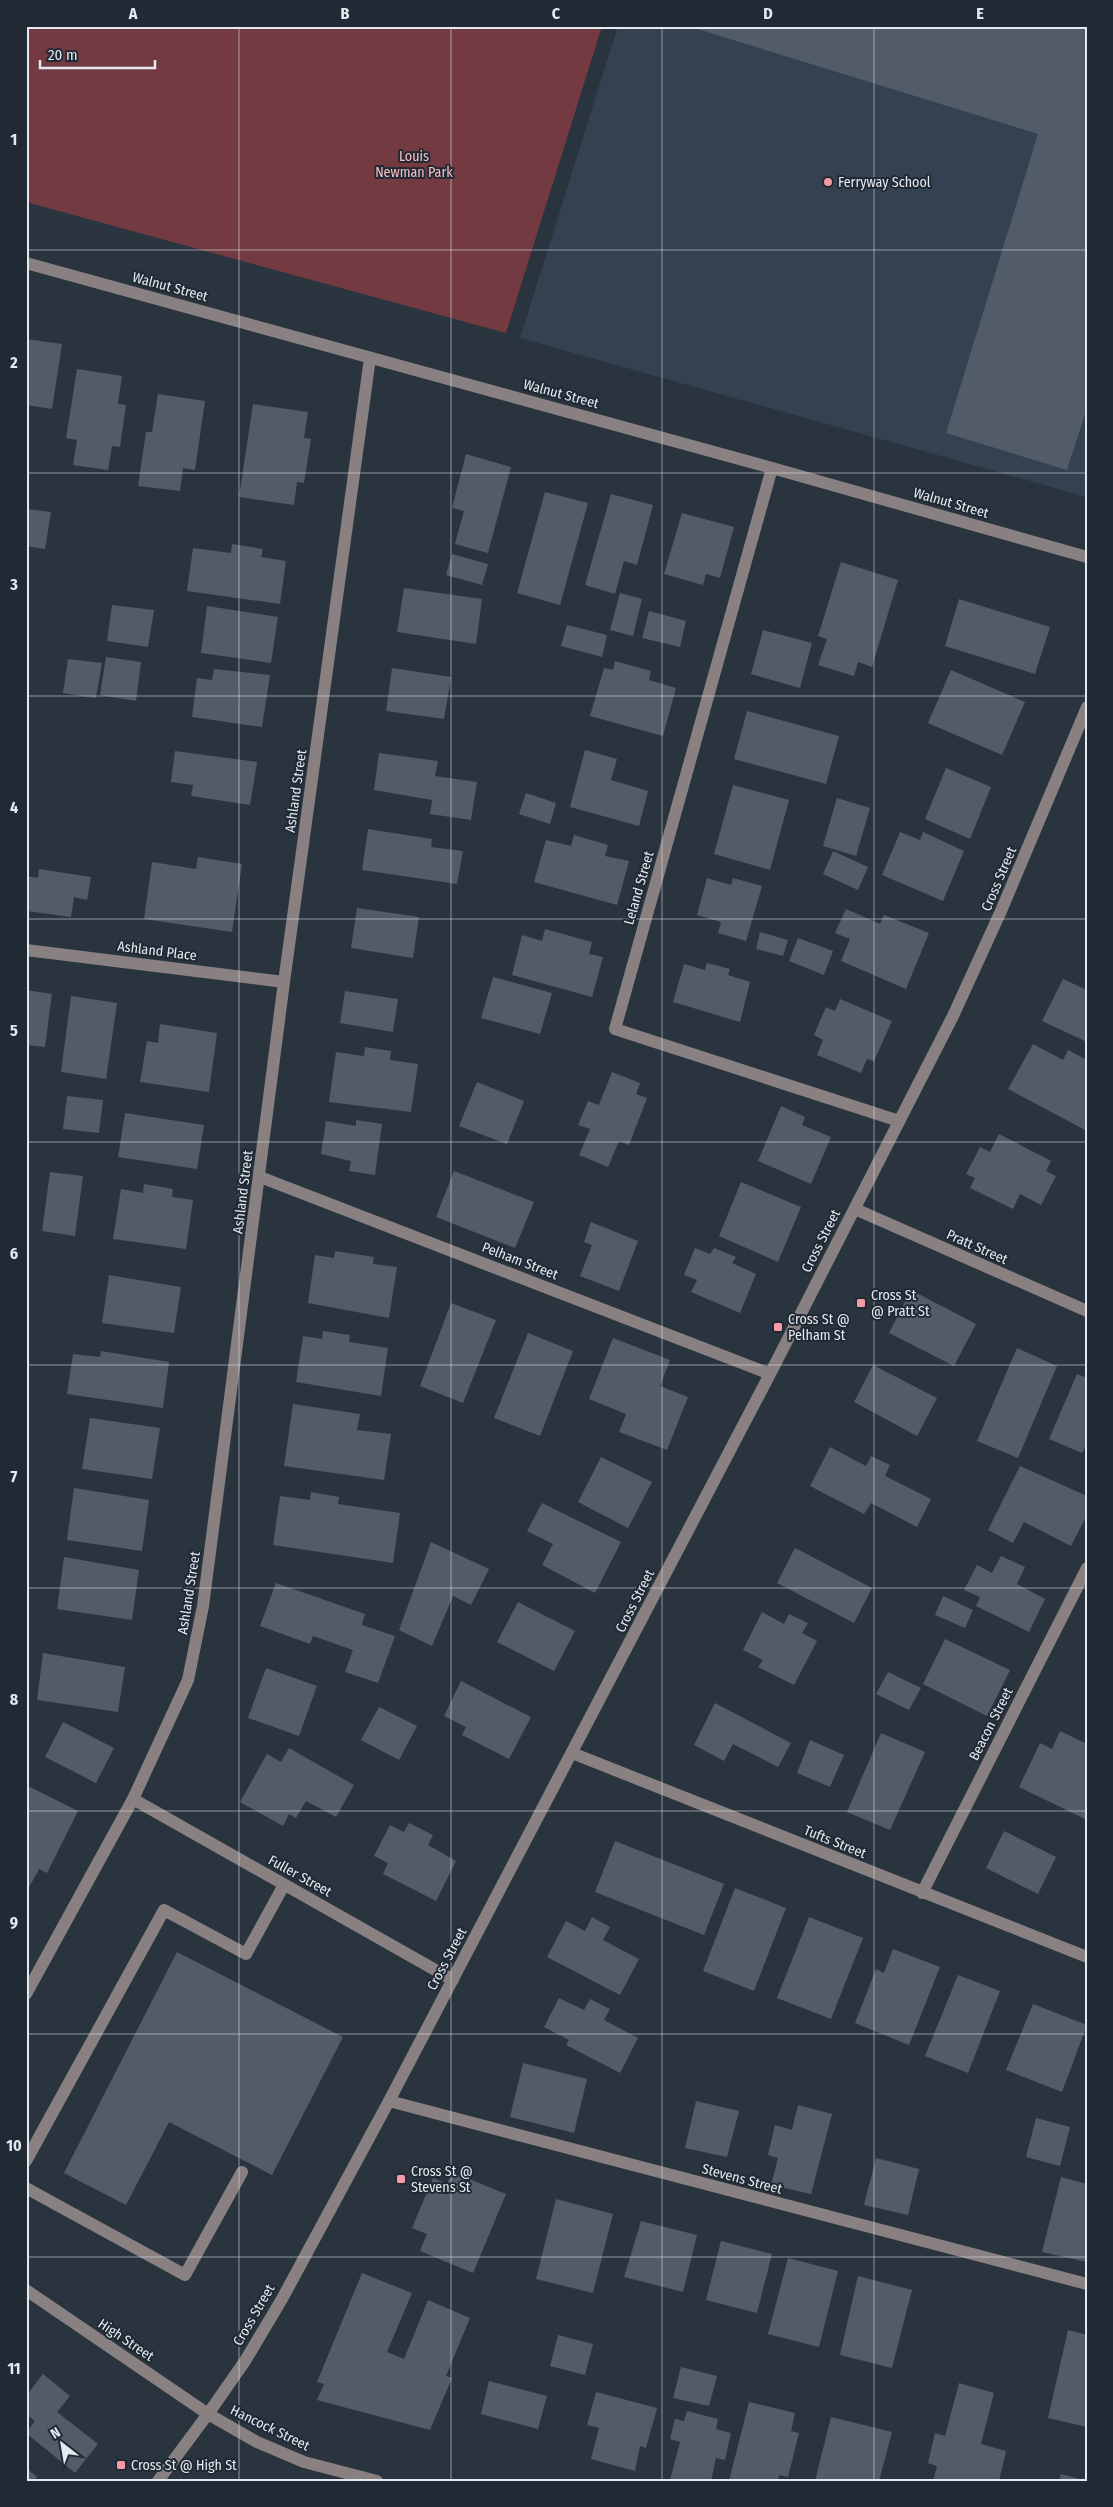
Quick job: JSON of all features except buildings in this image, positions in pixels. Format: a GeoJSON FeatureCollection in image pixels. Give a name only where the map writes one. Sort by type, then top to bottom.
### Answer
{"type":"FeatureCollection","features":[{"type":"Feature","properties":{"kind":"street","name":"Walnut Street"},"geometry":{"type":"LineString","coordinates":[[26,263],[772,468],[1087,557]]}},
{"type":"Feature","properties":{"kind":"street","name":"Ashland Street"},"geometry":{"type":"LineString","coordinates":[[26,1994],[133,1799],[188,1680],[194,1652],[204,1598],[284,982],[370,358]]}},
{"type":"Feature","properties":{"kind":"street","name":"Leland Street"},"geometry":{"type":"LineString","coordinates":[[772,468],[615,1028],[899,1121]]}},
{"type":"Feature","properties":{"kind":"street","name":"Cross Street"},"geometry":{"type":"LineString","coordinates":[[158,2481],[245,2361],[282,2299],[389,2101],[572,1753],[855,1209],[977,966],[1087,706]]}},
{"type":"Feature","properties":{"kind":"street","name":"Ashland Place"},"geometry":{"type":"LineString","coordinates":[[26,950],[284,982]]}},
{"type":"Feature","properties":{"kind":"street","name":"Pelham Street"},"geometry":{"type":"LineString","coordinates":[[260,1176],[770,1374]]}},
{"type":"Feature","properties":{"kind":"street","name":"Pratt Street"},"geometry":{"type":"LineString","coordinates":[[855,1209],[1087,1311]]}},
{"type":"Feature","properties":{"kind":"street","name":"Beacon Street"},"geometry":{"type":"LineString","coordinates":[[922,1892],[1087,1568]]}},
{"type":"Feature","properties":{"kind":"street","name":"Tufts Street"},"geometry":{"type":"LineString","coordinates":[[572,1753],[1087,1957]]}},
{"type":"Feature","properties":{"kind":"street","name":"Fuller Street"},"geometry":{"type":"LineString","coordinates":[[133,1799],[453,1980]]}},
{"type":"Feature","properties":{"kind":"street"},"geometry":{"type":"LineString","coordinates":[[26,2161],[164,1910],[246,1954],[284,1884]]}},
{"type":"Feature","properties":{"kind":"street","name":"Stevens Street"},"geometry":{"type":"LineString","coordinates":[[389,2101],[1087,2284]]}},
{"type":"Feature","properties":{"kind":"street"},"geometry":{"type":"LineString","coordinates":[[26,2188],[185,2275],[242,2172]]}},
{"type":"Feature","properties":{"kind":"street","name":"High Street"},"geometry":{"type":"LineString","coordinates":[[26,2290],[208,2414]]}},
{"type":"Feature","properties":{"kind":"street","name":"Hancock Street"},"geometry":{"type":"LineString","coordinates":[[208,2414],[257,2442],[304,2462],[377,2481]]}},
{"type":"Feature","properties":{"kind":"shaded area","name":"Ferryway School"},"geometry":{"type":"Polygon","coordinates":[[[618,26],[1087,26],[1087,497],[520,338],[618,26]]]}},
{"type":"Feature","properties":{"kind":"green space","name":"Louis Newman Park"},"geometry":{"type":"Polygon","coordinates":[[[26,26],[602,26],[506,333],[26,202],[26,26]]]}},
{"type":"Feature","properties":{"kind":"place","name":"Ferryway School"},"geometry":{"type":"Point","coordinates":[828,182]}},
{"type":"Feature","properties":{"kind":"place","name":"Cross St @ Pratt St"},"geometry":{"type":"Point","coordinates":[861,1303]}},
{"type":"Feature","properties":{"kind":"place","name":"Cross St @ Pelham St"},"geometry":{"type":"Point","coordinates":[778,1327]}},
{"type":"Feature","properties":{"kind":"place","name":"Cross St @ Stevens St"},"geometry":{"type":"Point","coordinates":[401,2179]}},
{"type":"Feature","properties":{"kind":"place","name":"Cross St @ High St"},"geometry":{"type":"Point","coordinates":[121,2465]}}]}
